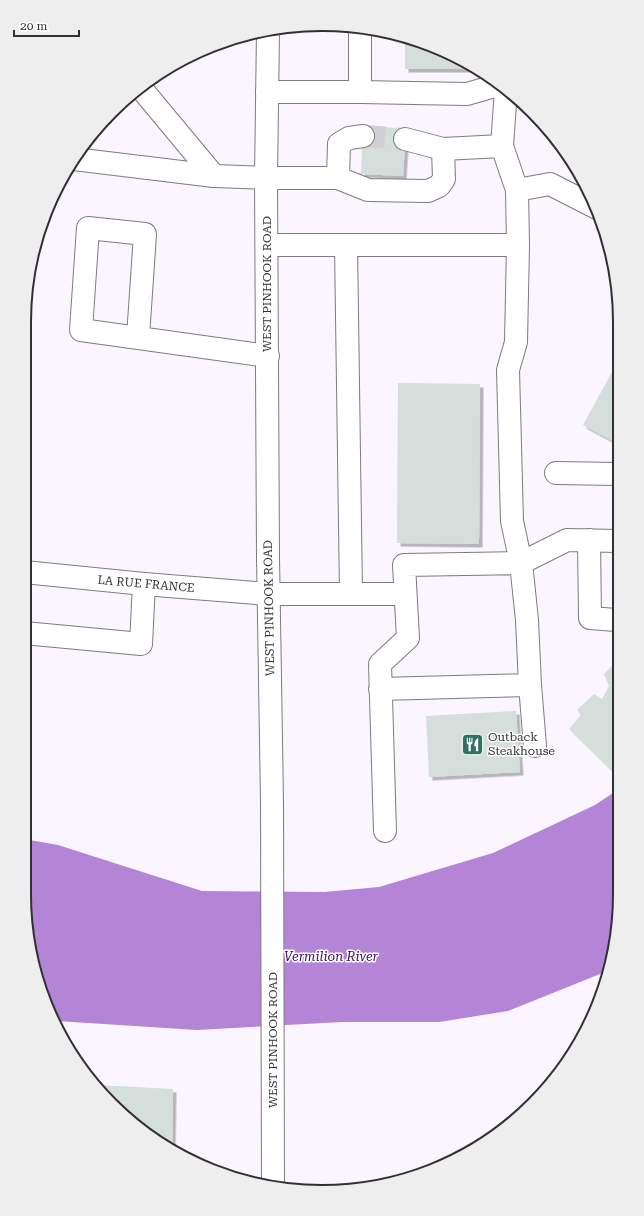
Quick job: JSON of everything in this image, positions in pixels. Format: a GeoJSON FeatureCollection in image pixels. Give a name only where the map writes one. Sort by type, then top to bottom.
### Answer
{"type":"FeatureCollection","features":[{"type":"Feature","properties":{"kind":"main road"},"geometry":{"type":"LineString","coordinates":[[360,33],[360,92]]}},
{"type":"Feature","properties":{"kind":"main road","name":"WEST PINHOOK ROAD"},"geometry":{"type":"LineString","coordinates":[[268,36],[266,178],[268,594],[272,802],[273,1181]]}},
{"type":"Feature","properties":{"kind":"main road"},"geometry":{"type":"LineString","coordinates":[[267,92],[467,94],[493,86]]}},
{"type":"Feature","properties":{"kind":"main road"},"geometry":{"type":"LineString","coordinates":[[144,92],[214,176]]}},
{"type":"Feature","properties":{"kind":"main road"},"geometry":{"type":"LineString","coordinates":[[505,96],[502,146],[517,190],[518,245],[516,342],[508,370],[512,521],[521,563],[527,620],[535,746]]}},
{"type":"Feature","properties":{"kind":"main road"},"geometry":{"type":"LineString","coordinates":[[338,178],[339,144],[349,138],[363,136]]}},
{"type":"Feature","properties":{"kind":"main road"},"geometry":{"type":"LineString","coordinates":[[405,138],[443,149],[502,146]]}},
{"type":"Feature","properties":{"kind":"main road"},"geometry":{"type":"LineString","coordinates":[[80,160],[214,176],[338,178],[368,190],[428,191],[439,186],[444,179],[443,149]]}},
{"type":"Feature","properties":{"kind":"main road"},"geometry":{"type":"LineString","coordinates":[[517,190],[550,184],[588,203]]}},
{"type":"Feature","properties":{"kind":"main road"},"geometry":{"type":"LineString","coordinates":[[138,337],[145,234],[88,228],[81,330],[268,356]]}},
{"type":"Feature","properties":{"kind":"main road"},"geometry":{"type":"LineString","coordinates":[[346,244],[351,594]]}},
{"type":"Feature","properties":{"kind":"main road"},"geometry":{"type":"LineString","coordinates":[[267,245],[518,245]]}},
{"type":"Feature","properties":{"kind":"main road"},"geometry":{"type":"LineString","coordinates":[[556,473],[613,474]]}},
{"type":"Feature","properties":{"kind":"main road"},"geometry":{"type":"LineString","coordinates":[[385,831],[380,664],[408,638],[404,565],[521,563],[567,540],[613,541]]}},
{"type":"Feature","properties":{"kind":"main road"},"geometry":{"type":"LineString","coordinates":[[589,540],[590,618],[613,620]]}},
{"type":"Feature","properties":{"kind":"main road","name":"LA RUE FRANCE"},"geometry":{"type":"LineString","coordinates":[[31,573],[268,594],[405,594]]}},
{"type":"Feature","properties":{"kind":"main road"},"geometry":{"type":"LineString","coordinates":[[31,634],[141,644],[144,584]]}},
{"type":"Feature","properties":{"kind":"main road"},"geometry":{"type":"LineString","coordinates":[[380,689],[530,685]]}},
{"type":"Feature","properties":{"kind":"water","name":"Vermilion River"},"geometry":{"type":"Polygon","coordinates":[[[613,793],[613,894],[611,932],[602,973],[508,1011],[439,1022],[342,1022],[197,1030],[60,1021],[46,988],[33,932],[31,840],[58,845],[202,891],[324,892],[379,887],[493,853],[595,805],[613,793]]]}},
{"type":"Feature","properties":{"kind":"building"},"geometry":{"type":"Polygon","coordinates":[[[405,43],[433,53],[466,69],[405,69],[405,43]]]}},
{"type":"Feature","properties":{"kind":"building"},"geometry":{"type":"Polygon","coordinates":[[[363,125],[406,129],[403,176],[361,174],[363,125]]]}},
{"type":"Feature","properties":{"kind":"building"},"geometry":{"type":"Polygon","coordinates":[[[613,370],[613,441],[583,425],[613,370]]]}},
{"type":"Feature","properties":{"kind":"building"},"geometry":{"type":"Polygon","coordinates":[[[398,383],[480,384],[479,544],[397,543],[398,383]]]}},
{"type":"Feature","properties":{"kind":"building"},"geometry":{"type":"Polygon","coordinates":[[[613,664],[612,771],[569,729],[581,715],[577,710],[594,694],[602,699],[609,686],[604,674],[613,664]]]}},
{"type":"Feature","properties":{"kind":"building","name":"Outback Steakhouse"},"geometry":{"type":"Polygon","coordinates":[[[516,711],[520,772],[429,777],[426,716],[516,711]]]}},
{"type":"Feature","properties":{"kind":"building"},"geometry":{"type":"Polygon","coordinates":[[[102,1085],[173,1089],[172,1144],[130,1113],[102,1085]]]}},
{"type":"Feature","properties":{"kind":"tunnel"},"geometry":{"type":"LineString","coordinates":[[363,136],[405,139]]}},
{"type":"Feature","properties":{"kind":"place","name":"Outback Steakhouse"},"geometry":{"type":"Point","coordinates":[473,744]}}]}
